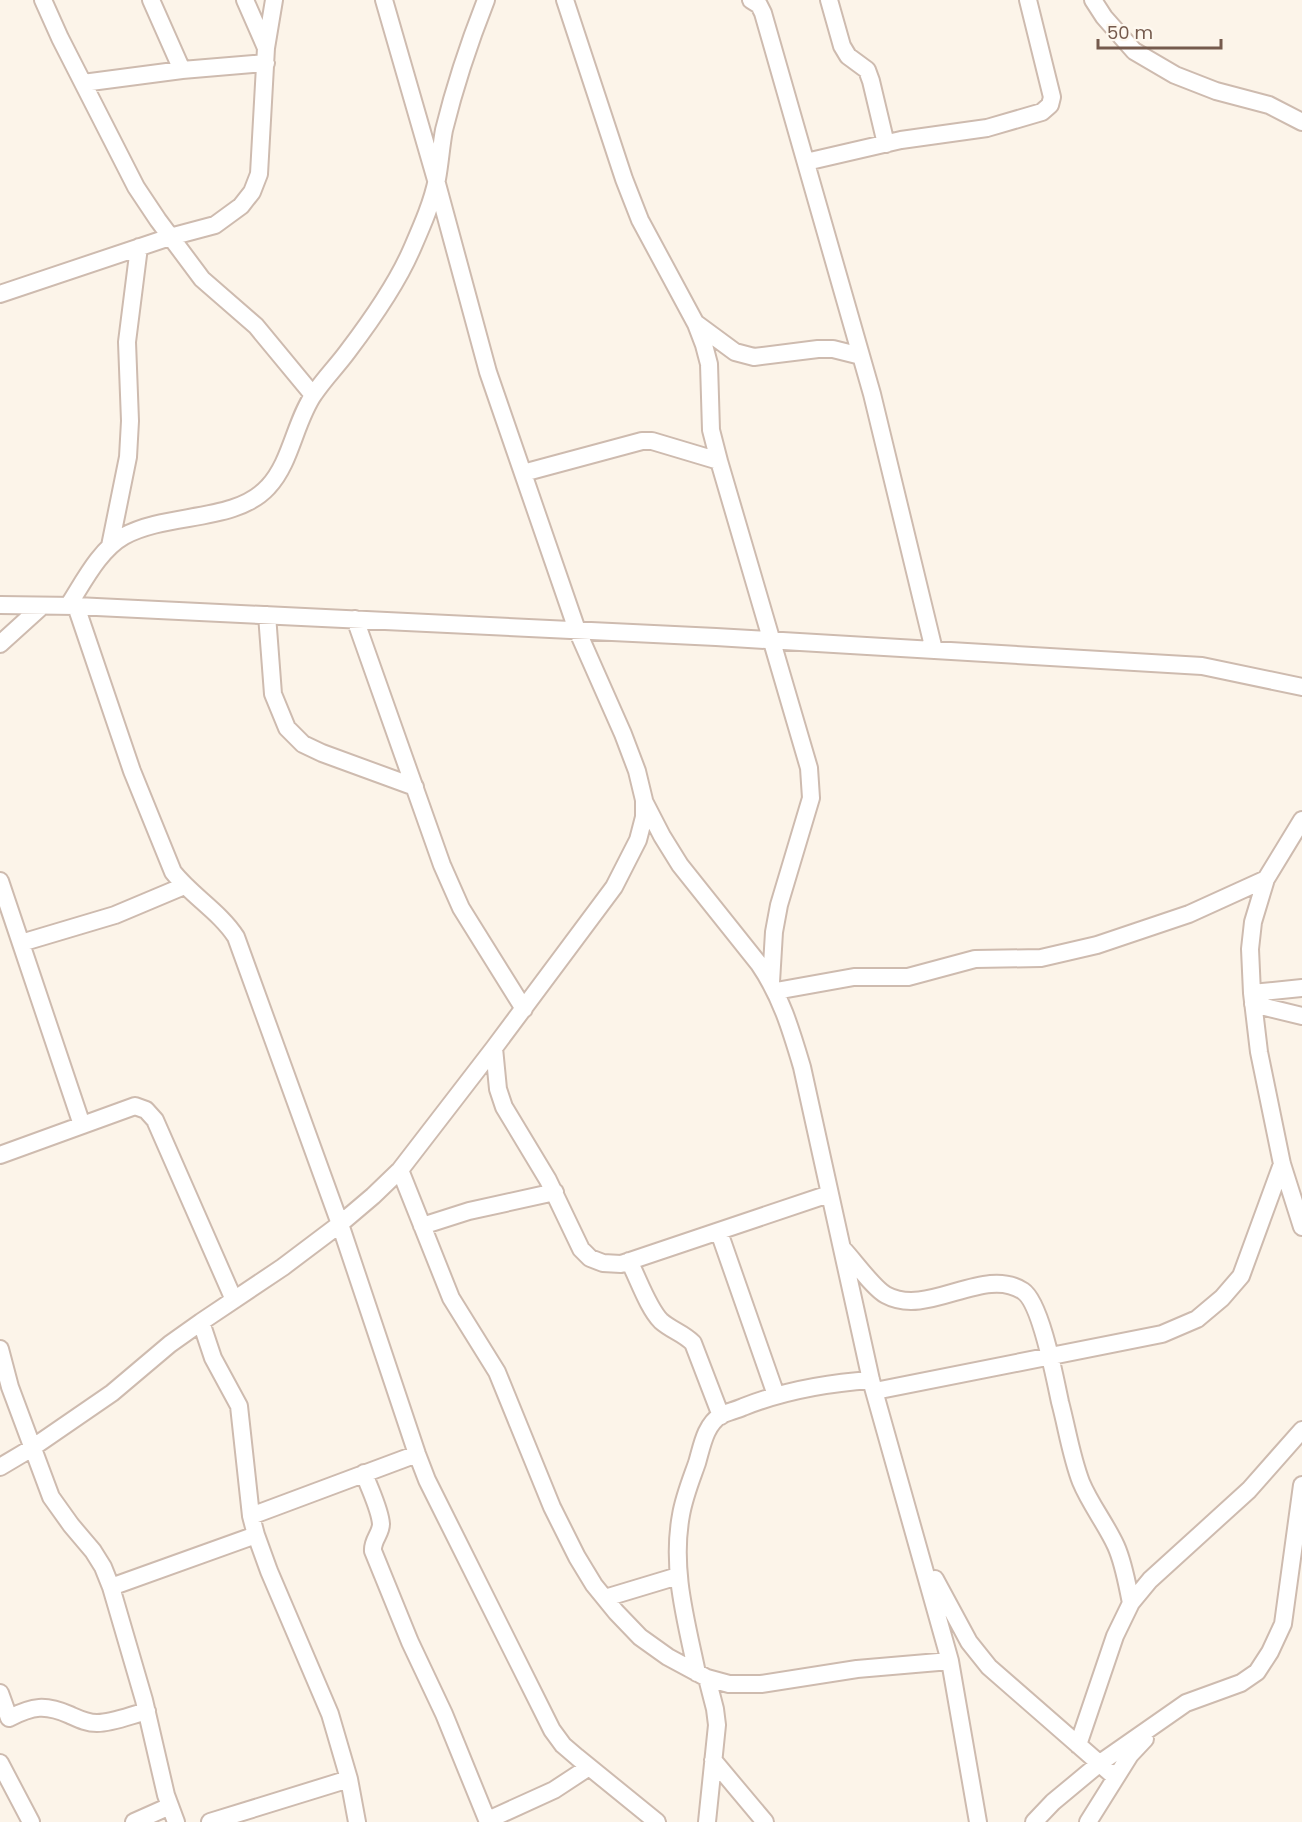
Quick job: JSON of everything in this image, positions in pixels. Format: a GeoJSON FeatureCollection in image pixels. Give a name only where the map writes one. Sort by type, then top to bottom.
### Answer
{"type":"FeatureCollection","features":[{"type":"Feature","properties":{"kind":"street"},"geometry":{"type":"LineString","coordinates":[[43,0],[136,187],[170,237],[202,279],[256,326],[313,395]]}},
{"type":"Feature","properties":{"kind":"street"},"geometry":{"type":"LineString","coordinates":[[151,0],[182,70]]}},
{"type":"Feature","properties":{"kind":"street"},"geometry":{"type":"LineString","coordinates":[[245,0],[266,55]]}},
{"type":"Feature","properties":{"kind":"street"},"geometry":{"type":"LineString","coordinates":[[0,294],[170,237],[215,225],[241,206],[252,192],[259,174],[266,55],[274,0]]}},
{"type":"Feature","properties":{"kind":"street"},"geometry":{"type":"LineString","coordinates":[[384,0],[488,372],[577,630],[623,734],[637,771],[644,800],[680,865],[773,986],[787,1017],[802,1067],[873,1385],[950,1661],[978,1822]]}},
{"type":"Feature","properties":{"kind":"street"},"geometry":{"type":"LineString","coordinates":[[486,0],[461,66],[444,132],[430,203],[404,263],[348,352],[313,395],[277,476],[251,501],[231,510],[172,519],[123,537],[110,546],[95,565],[72,606],[132,771],[173,872],[184,886],[228,926],[236,937],[340,1224],[417,1454],[444,1514],[552,1730],[563,1744],[657,1822]]}},
{"type":"Feature","properties":{"kind":"street"},"geometry":{"type":"LineString","coordinates":[[565,0],[640,220],[696,324],[709,364],[711,430],[718,461],[809,768],[812,785],[811,798],[778,906],[774,932],[773,986]]}},
{"type":"Feature","properties":{"kind":"street"},"geometry":{"type":"LineString","coordinates":[[751,0],[759,5],[763,13],[861,356],[934,650]]}},
{"type":"Feature","properties":{"kind":"street"},"geometry":{"type":"LineString","coordinates":[[829,0],[842,46],[848,56],[867,70],[886,144]]}},
{"type":"Feature","properties":{"kind":"street"},"geometry":{"type":"LineString","coordinates":[[806,162],[886,144],[987,128],[1042,112],[1050,105],[1052,97],[1028,0]]}},
{"type":"Feature","properties":{"kind":"street"},"geometry":{"type":"LineString","coordinates":[[1093,0],[1104,17],[1134,51],[1175,75],[1216,91],[1269,105],[1302,122]]}},
{"type":"Feature","properties":{"kind":"street"},"geometry":{"type":"LineString","coordinates":[[83,83],[182,70],[266,55]]}},
{"type":"Feature","properties":{"kind":"street"},"geometry":{"type":"LineString","coordinates":[[110,546],[128,457],[130,421],[127,342],[139,247]]}},
{"type":"Feature","properties":{"kind":"street"},"geometry":{"type":"LineString","coordinates":[[696,324],[735,352],[754,357],[818,349],[833,349],[861,356]]}},
{"type":"Feature","properties":{"kind":"street"},"geometry":{"type":"LineString","coordinates":[[523,473],[642,441],[652,441],[718,461]]}},
{"type":"Feature","properties":{"kind":"street"},"geometry":{"type":"LineString","coordinates":[[0,605],[72,606],[577,630],[1202,666],[1302,687]]}},
{"type":"Feature","properties":{"kind":"street"},"geometry":{"type":"LineString","coordinates":[[0,644],[42,606]]}},
{"type":"Feature","properties":{"kind":"street"},"geometry":{"type":"LineString","coordinates":[[267,615],[273,694],[287,728],[303,744],[322,753],[415,788]]}},
{"type":"Feature","properties":{"kind":"street"},"geometry":{"type":"LineString","coordinates":[[355,619],[442,865],[461,908],[524,1009]]}},
{"type":"Feature","properties":{"kind":"street"},"geometry":{"type":"LineString","coordinates":[[0,1467],[112,1393],[201,1322],[283,1267],[340,1224],[400,1170],[615,887],[638,840],[644,817],[644,800]]}},
{"type":"Feature","properties":{"kind":"street"},"geometry":{"type":"LineString","coordinates":[[1302,820],[1266,879],[1253,922],[1250,949],[1259,1052],[1284,1172],[1302,1227]]}},
{"type":"Feature","properties":{"kind":"street"},"geometry":{"type":"LineString","coordinates":[[773,986],[854,977],[908,977],[975,959],[1041,958],[1097,945],[1189,914],[1266,879]]}},
{"type":"Feature","properties":{"kind":"street"},"geometry":{"type":"LineString","coordinates":[[0,881],[82,1125]]}},
{"type":"Feature","properties":{"kind":"street"},"geometry":{"type":"LineString","coordinates":[[21,943],[115,915],[184,886]]}},
{"type":"Feature","properties":{"kind":"street"},"geometry":{"type":"LineString","coordinates":[[1253,998],[1302,988]]}},
{"type":"Feature","properties":{"kind":"street"},"geometry":{"type":"LineString","coordinates":[[1253,998],[1302,1016]]}},
{"type":"Feature","properties":{"kind":"street"},"geometry":{"type":"LineString","coordinates":[[494,1048],[498,1089],[504,1107],[555,1192],[581,1249],[590,1258],[603,1263],[621,1264],[829,1194]]}},
{"type":"Feature","properties":{"kind":"street"},"geometry":{"type":"LineString","coordinates":[[0,1155],[135,1106],[146,1110],[155,1120],[234,1300]]}},
{"type":"Feature","properties":{"kind":"street"},"geometry":{"type":"LineString","coordinates":[[400,1170],[451,1298],[497,1372],[552,1507],[577,1557],[605,1598],[640,1636],[668,1657],[702,1675],[729,1684],[761,1684],[857,1669],[950,1661]]}},
{"type":"Feature","properties":{"kind":"street"},"geometry":{"type":"LineString","coordinates":[[1284,1172],[1302,1192]]}},
{"type":"Feature","properties":{"kind":"street"},"geometry":{"type":"LineString","coordinates":[[707,1822],[717,1725],[716,1709],[702,1675],[678,1576],[678,1535],[681,1513],[705,1435],[721,1416],[777,1395],[846,1381],[873,1385],[1050,1356],[1162,1334],[1197,1319],[1222,1298],[1241,1276],[1284,1172]]}},
{"type":"Feature","properties":{"kind":"street"},"geometry":{"type":"LineString","coordinates":[[422,1226],[469,1211],[555,1192]]}},
{"type":"Feature","properties":{"kind":"street"},"geometry":{"type":"LineString","coordinates":[[719,1232],[777,1395]]}},
{"type":"Feature","properties":{"kind":"street"},"geometry":{"type":"LineString","coordinates":[[840,1245],[883,1294],[896,1299],[911,1302],[992,1284],[1023,1291],[1034,1303],[1050,1356],[1081,1483],[1122,1561],[1131,1603]]}},
{"type":"Feature","properties":{"kind":"street"},"geometry":{"type":"LineString","coordinates":[[629,1261],[655,1314],[662,1322],[684,1334],[693,1343],[721,1416]]}},
{"type":"Feature","properties":{"kind":"street"},"geometry":{"type":"LineString","coordinates":[[201,1322],[213,1358],[239,1406],[251,1516],[256,1535],[268,1571],[330,1714],[349,1779],[357,1822]]}},
{"type":"Feature","properties":{"kind":"street"},"geometry":{"type":"LineString","coordinates":[[0,1349],[10,1387],[51,1497],[93,1551],[111,1587],[176,1822]]}},
{"type":"Feature","properties":{"kind":"street"},"geometry":{"type":"LineString","coordinates":[[1078,1744],[1115,1636],[1131,1603],[1150,1580],[1249,1490],[1302,1430]]}},
{"type":"Feature","properties":{"kind":"street"},"geometry":{"type":"LineString","coordinates":[[251,1516],[417,1454]]}},
{"type":"Feature","properties":{"kind":"street"},"geometry":{"type":"LineString","coordinates":[[364,1473],[380,1522],[380,1530],[373,1543],[374,1551],[410,1642],[444,1714],[488,1821],[554,1790],[590,1767]]}},
{"type":"Feature","properties":{"kind":"street"},"geometry":{"type":"LineString","coordinates":[[1034,1822],[1053,1802],[1100,1763],[1186,1703],[1241,1683],[1257,1672],[1270,1652],[1283,1624],[1302,1485]]}},
{"type":"Feature","properties":{"kind":"street"},"geometry":{"type":"LineString","coordinates":[[111,1587],[256,1535]]}},
{"type":"Feature","properties":{"kind":"street"},"geometry":{"type":"LineString","coordinates":[[922,1557],[969,1642],[989,1667],[1115,1777]]}},
{"type":"Feature","properties":{"kind":"street"},"geometry":{"type":"LineString","coordinates":[[605,1598],[678,1576]]}},
{"type":"Feature","properties":{"kind":"street"},"geometry":{"type":"LineString","coordinates":[[0,1694],[4,1720],[25,1710],[44,1707],[55,1708],[82,1720],[97,1723],[147,1711]]}},
{"type":"Feature","properties":{"kind":"street"},"geometry":{"type":"LineString","coordinates":[[1088,1822],[1130,1755],[1164,1718]]}},
{"type":"Feature","properties":{"kind":"street"},"geometry":{"type":"LineString","coordinates":[[713,1760],[765,1822]]}},
{"type":"Feature","properties":{"kind":"street"},"geometry":{"type":"LineString","coordinates":[[0,1763],[31,1822]]}},
{"type":"Feature","properties":{"kind":"street"},"geometry":{"type":"LineString","coordinates":[[210,1822],[349,1779]]}},
{"type":"Feature","properties":{"kind":"street"},"geometry":{"type":"LineString","coordinates":[[134,1822],[170,1806]]}}]}
